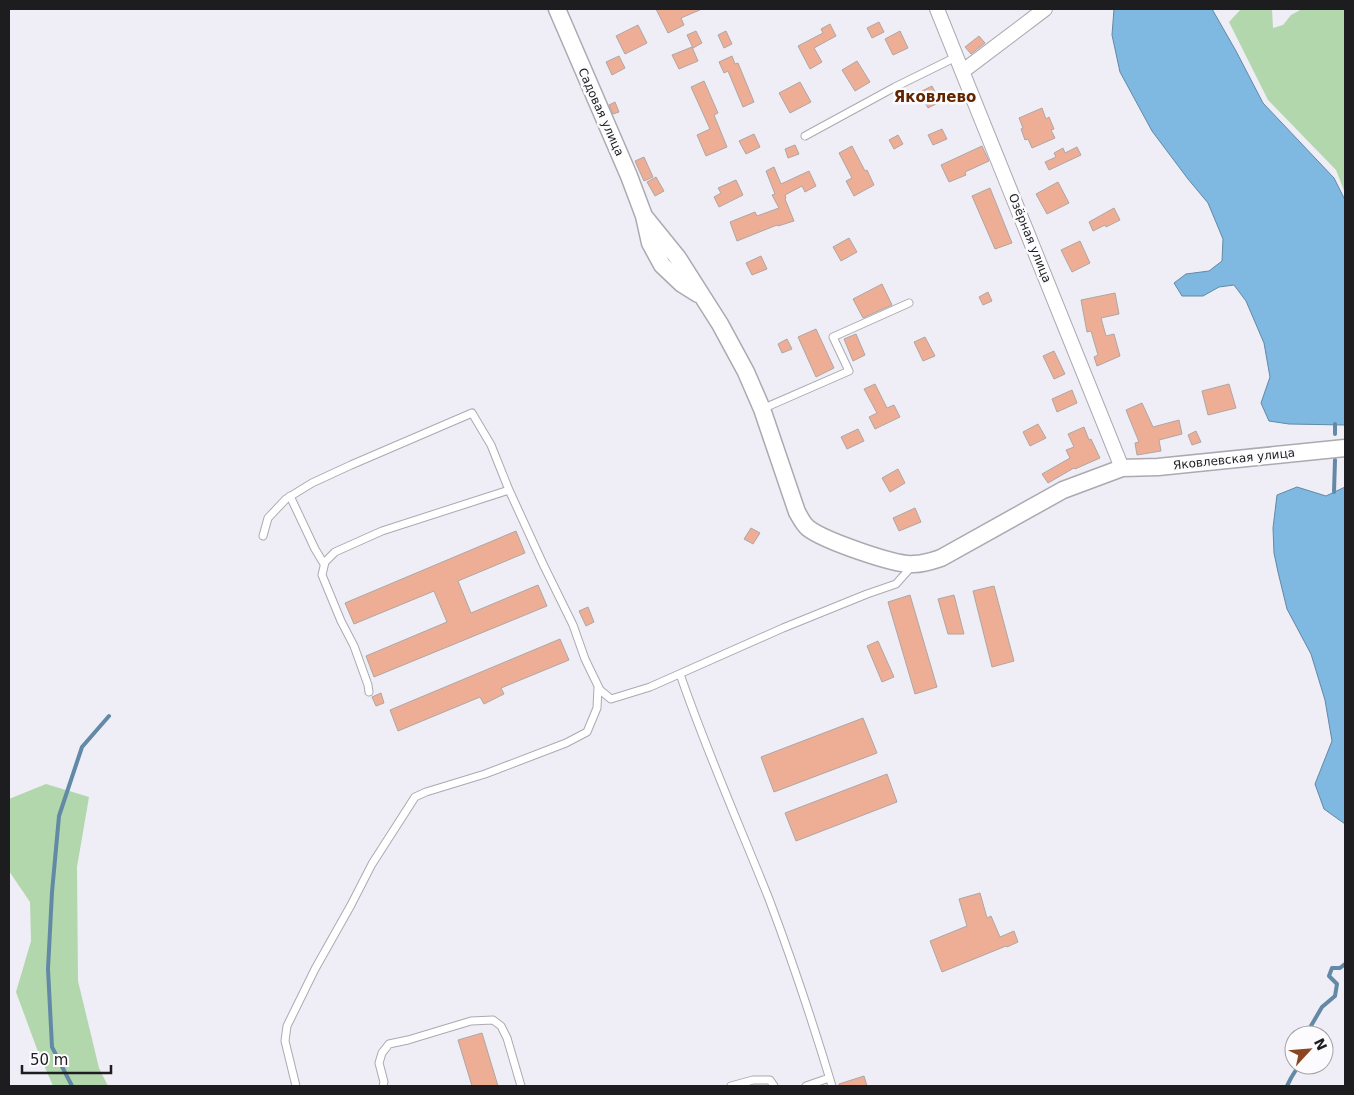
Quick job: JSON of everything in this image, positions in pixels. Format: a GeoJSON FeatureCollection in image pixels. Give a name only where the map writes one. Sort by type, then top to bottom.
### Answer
{"type":"FeatureCollection","features":[{"type":"Feature","properties":{"kind":"street","name":"Садовая улица"},"geometry":{"type":"LineString","coordinates":[[557,9],[629,176],[644,216],[678,258],[720,324],[746,372],[762,409],[797,512],[806,527],[819,536],[844,546],[913,565]]}},
{"type":"Feature","properties":{"kind":"street","name":"Озёрная улица"},"geometry":{"type":"LineString","coordinates":[[937,9],[1122,468]]}},
{"type":"Feature","properties":{"kind":"street"},"geometry":{"type":"LineString","coordinates":[[963,70],[1045,9]]}},
{"type":"Feature","properties":{"kind":"street","name":"Яковлевская улица"},"geometry":{"type":"LineString","coordinates":[[913,565],[941,558],[1063,490],[1122,468],[1158,467],[1345,448]]}},
{"type":"Feature","properties":{"kind":"lane"},"geometry":{"type":"LineString","coordinates":[[806,136],[895,87],[957,56]]}},
{"type":"Feature","properties":{"kind":"lane"},"geometry":{"type":"LineString","coordinates":[[762,409],[848,371],[833,337],[909,303]]}},
{"type":"Feature","properties":{"kind":"lane"},"geometry":{"type":"LineString","coordinates":[[263,536],[268,518],[286,499],[312,483],[472,413],[491,445],[509,490],[573,625],[585,659],[598,686],[611,699],[650,687],[783,628],[896,584],[913,565]]}},
{"type":"Feature","properties":{"kind":"lane"},"geometry":{"type":"LineString","coordinates":[[369,692],[354,646],[341,621],[322,575],[325,562],[335,552],[382,531],[509,490]]}},
{"type":"Feature","properties":{"kind":"lane"},"geometry":{"type":"LineString","coordinates":[[290,496],[324,564]]}},
{"type":"Feature","properties":{"kind":"lane"},"geometry":{"type":"LineString","coordinates":[[680,674],[694,717],[769,901],[799,984],[832,1086]]}},
{"type":"Feature","properties":{"kind":"lane"},"geometry":{"type":"LineString","coordinates":[[296,1086],[285,1041],[287,1026],[302,994],[372,864],[415,797],[485,774],[566,743],[587,732],[597,708],[598,686]]}},
{"type":"Feature","properties":{"kind":"lane"},"geometry":{"type":"LineString","coordinates":[[383,1086],[384,1082],[379,1063],[382,1053],[389,1044],[471,1021],[493,1020],[501,1026],[521,1086]]}},
{"type":"Feature","properties":{"kind":"lane"},"geometry":{"type":"LineString","coordinates":[[806,1086],[829,1078]]}},
{"type":"Feature","properties":{"kind":"lane"},"geometry":{"type":"LineString","coordinates":[[731,1086],[753,1080],[770,1080],[774,1086]]}},
{"type":"Feature","properties":{"kind":"green space"},"geometry":{"type":"Polygon","coordinates":[[[1241,9],[1272,9],[1273,28],[1283,25],[1291,15],[1302,9],[1345,9],[1345,193],[1336,170],[1268,100],[1229,22],[1241,9]]]}},
{"type":"Feature","properties":{"kind":"green space"},"geometry":{"type":"Polygon","coordinates":[[[46,784],[89,797],[77,867],[78,981],[99,1068],[108,1086],[53,1086],[16,992],[31,941],[30,902],[9,871],[9,799],[46,784]]]}},
{"type":"Feature","properties":{"kind":"water"},"geometry":{"type":"Polygon","coordinates":[[[1114,9],[1212,9],[1263,103],[1334,178],[1345,200],[1345,425],[1289,424],[1269,421],[1261,403],[1270,377],[1264,343],[1246,301],[1234,285],[1219,287],[1203,296],[1182,296],[1174,283],[1186,274],[1209,271],[1222,261],[1223,239],[1208,203],[1152,131],[1120,72],[1112,35],[1114,9]]]}},
{"type":"Feature","properties":{"kind":"water"},"geometry":{"type":"Polygon","coordinates":[[[1297,487],[1326,496],[1345,487],[1345,824],[1324,809],[1315,784],[1332,741],[1325,700],[1311,654],[1287,609],[1274,553],[1273,528],[1277,495],[1297,487]]]}},
{"type":"Feature","properties":{"kind":"building"},"geometry":{"type":"Polygon","coordinates":[[[656,9],[702,9],[681,18],[684,25],[668,33],[656,9]]]}},
{"type":"Feature","properties":{"kind":"building"},"geometry":{"type":"Polygon","coordinates":[[[879,22],[884,32],[872,38],[867,28],[879,22]]]}},
{"type":"Feature","properties":{"kind":"building"},"geometry":{"type":"Polygon","coordinates":[[[830,24],[836,36],[814,48],[822,62],[810,69],[798,46],[823,33],[821,29],[830,24]]]}},
{"type":"Feature","properties":{"kind":"building"},"geometry":{"type":"Polygon","coordinates":[[[638,25],[647,43],[625,54],[616,36],[638,25]]]}},
{"type":"Feature","properties":{"kind":"building"},"geometry":{"type":"Polygon","coordinates":[[[696,31],[702,43],[693,48],[687,35],[696,31]]]}},
{"type":"Feature","properties":{"kind":"building"},"geometry":{"type":"Polygon","coordinates":[[[726,31],[732,44],[724,48],[718,35],[726,31]]]}},
{"type":"Feature","properties":{"kind":"building"},"geometry":{"type":"Polygon","coordinates":[[[900,31],[908,48],[893,55],[885,39],[900,31]]]}},
{"type":"Feature","properties":{"kind":"building"},"geometry":{"type":"Polygon","coordinates":[[[979,36],[985,43],[971,54],[965,47],[979,36]]]}},
{"type":"Feature","properties":{"kind":"building"},"geometry":{"type":"Polygon","coordinates":[[[692,47],[698,61],[679,69],[672,55],[692,47]]]}},
{"type":"Feature","properties":{"kind":"building"},"geometry":{"type":"Polygon","coordinates":[[[619,56],[625,68],[612,75],[606,62],[619,56]]]}},
{"type":"Feature","properties":{"kind":"building"},"geometry":{"type":"Polygon","coordinates":[[[732,56],[735,64],[738,63],[754,102],[743,107],[728,71],[724,73],[719,62],[732,56]]]}},
{"type":"Feature","properties":{"kind":"building"},"geometry":{"type":"Polygon","coordinates":[[[857,61],[870,82],[855,91],[842,70],[857,61]]]}},
{"type":"Feature","properties":{"kind":"building"},"geometry":{"type":"Polygon","coordinates":[[[704,81],[718,113],[714,115],[727,147],[706,156],[697,135],[710,129],[691,87],[704,81]]]}},
{"type":"Feature","properties":{"kind":"building"},"geometry":{"type":"Polygon","coordinates":[[[800,82],[811,102],[790,113],[779,93],[800,82]]]}},
{"type":"Feature","properties":{"kind":"building"},"geometry":{"type":"Polygon","coordinates":[[[932,86],[940,102],[928,108],[920,92],[932,86]]]}},
{"type":"Feature","properties":{"kind":"building"},"geometry":{"type":"Polygon","coordinates":[[[615,102],[619,112],[613,114],[609,105],[615,102]]]}},
{"type":"Feature","properties":{"kind":"building"},"geometry":{"type":"Polygon","coordinates":[[[1042,108],[1046,119],[1049,117],[1054,129],[1051,130],[1055,138],[1032,148],[1028,139],[1025,140],[1019,118],[1042,108]]]}},
{"type":"Feature","properties":{"kind":"building"},"geometry":{"type":"Polygon","coordinates":[[[942,129],[947,139],[933,145],[928,135],[942,129]]]}},
{"type":"Feature","properties":{"kind":"building"},"geometry":{"type":"Polygon","coordinates":[[[754,134],[760,147],[746,154],[739,141],[754,134]]]}},
{"type":"Feature","properties":{"kind":"building"},"geometry":{"type":"Polygon","coordinates":[[[898,135],[903,144],[894,149],[889,140],[898,135]]]}},
{"type":"Feature","properties":{"kind":"building"},"geometry":{"type":"Polygon","coordinates":[[[795,145],[799,154],[788,158],[785,149],[795,145]]]}},
{"type":"Feature","properties":{"kind":"building"},"geometry":{"type":"Polygon","coordinates":[[[852,146],[874,185],[854,196],[846,181],[852,178],[839,153],[852,146]]]}},
{"type":"Feature","properties":{"kind":"building"},"geometry":{"type":"Polygon","coordinates":[[[982,146],[989,161],[965,172],[966,175],[949,182],[941,165],[982,146]]]}},
{"type":"Feature","properties":{"kind":"building"},"geometry":{"type":"Polygon","coordinates":[[[1077,147],[1081,155],[1049,170],[1045,162],[1056,157],[1054,153],[1063,148],[1065,153],[1077,147]]]}},
{"type":"Feature","properties":{"kind":"building"},"geometry":{"type":"Polygon","coordinates":[[[644,157],[653,177],[644,181],[635,161],[644,157]]]}},
{"type":"Feature","properties":{"kind":"building"},"geometry":{"type":"Polygon","coordinates":[[[774,167],[781,184],[809,171],[816,186],[805,192],[802,186],[785,195],[794,221],[777,225],[737,241],[730,222],[755,212],[757,216],[779,208],[772,195],[775,194],[766,171],[774,167]]]}},
{"type":"Feature","properties":{"kind":"building"},"geometry":{"type":"Polygon","coordinates":[[[656,177],[664,191],[655,196],[647,182],[656,177]]]}},
{"type":"Feature","properties":{"kind":"building"},"geometry":{"type":"Polygon","coordinates":[[[736,180],[743,195],[719,207],[714,197],[721,193],[718,188],[736,180]]]}},
{"type":"Feature","properties":{"kind":"building"},"geometry":{"type":"Polygon","coordinates":[[[1058,182],[1069,203],[1047,214],[1036,194],[1058,182]]]}},
{"type":"Feature","properties":{"kind":"building"},"geometry":{"type":"Polygon","coordinates":[[[990,188],[1012,243],[995,249],[972,196],[990,188]]]}},
{"type":"Feature","properties":{"kind":"building"},"geometry":{"type":"Polygon","coordinates":[[[1114,208],[1120,220],[1093,231],[1089,222],[1114,208]]]}},
{"type":"Feature","properties":{"kind":"building"},"geometry":{"type":"Polygon","coordinates":[[[849,238],[857,252],[841,261],[833,247],[849,238]]]}},
{"type":"Feature","properties":{"kind":"building"},"geometry":{"type":"Polygon","coordinates":[[[1080,241],[1090,263],[1072,272],[1061,250],[1080,241]]]}},
{"type":"Feature","properties":{"kind":"building"},"geometry":{"type":"Polygon","coordinates":[[[761,256],[767,269],[752,275],[746,263],[761,256]]]}},
{"type":"Feature","properties":{"kind":"building"},"geometry":{"type":"Polygon","coordinates":[[[882,284],[892,305],[863,318],[853,299],[882,284]]]}},
{"type":"Feature","properties":{"kind":"building"},"geometry":{"type":"Polygon","coordinates":[[[988,292],[992,301],[983,305],[979,297],[988,292]]]}},
{"type":"Feature","properties":{"kind":"building"},"geometry":{"type":"Polygon","coordinates":[[[1115,293],[1119,314],[1101,318],[1106,336],[1114,334],[1120,356],[1097,366],[1094,357],[1098,355],[1091,331],[1087,332],[1081,300],[1115,293]]]}},
{"type":"Feature","properties":{"kind":"building"},"geometry":{"type":"Polygon","coordinates":[[[816,329],[834,368],[816,377],[798,337],[816,329]]]}},
{"type":"Feature","properties":{"kind":"building"},"geometry":{"type":"Polygon","coordinates":[[[856,334],[865,355],[853,361],[844,339],[856,334]]]}},
{"type":"Feature","properties":{"kind":"building"},"geometry":{"type":"Polygon","coordinates":[[[925,337],[935,356],[923,361],[914,342],[925,337]]]}},
{"type":"Feature","properties":{"kind":"building"},"geometry":{"type":"Polygon","coordinates":[[[787,339],[792,349],[782,353],[778,344],[787,339]]]}},
{"type":"Feature","properties":{"kind":"building"},"geometry":{"type":"Polygon","coordinates":[[[1054,351],[1065,374],[1054,379],[1043,356],[1054,351]]]}},
{"type":"Feature","properties":{"kind":"building"},"geometry":{"type":"Polygon","coordinates":[[[875,384],[887,408],[894,405],[900,417],[875,429],[869,417],[877,413],[864,389],[875,384]]]}},
{"type":"Feature","properties":{"kind":"building"},"geometry":{"type":"Polygon","coordinates":[[[1229,384],[1236,408],[1208,415],[1202,391],[1229,384]]]}},
{"type":"Feature","properties":{"kind":"building"},"geometry":{"type":"Polygon","coordinates":[[[1072,390],[1077,403],[1057,412],[1052,399],[1072,390]]]}},
{"type":"Feature","properties":{"kind":"building"},"geometry":{"type":"Polygon","coordinates":[[[1142,403],[1153,427],[1179,420],[1182,434],[1159,440],[1161,451],[1137,455],[1135,443],[1139,442],[1126,410],[1142,403]]]}},
{"type":"Feature","properties":{"kind":"building"},"geometry":{"type":"Polygon","coordinates":[[[1038,424],[1046,438],[1030,446],[1023,432],[1038,424]]]}},
{"type":"Feature","properties":{"kind":"building"},"geometry":{"type":"Polygon","coordinates":[[[1084,427],[1089,440],[1091,439],[1100,458],[1074,468],[1048,483],[1042,474],[1070,458],[1066,450],[1074,447],[1068,434],[1084,427]]]}},
{"type":"Feature","properties":{"kind":"building"},"geometry":{"type":"Polygon","coordinates":[[[858,429],[864,441],[847,449],[841,437],[858,429]]]}},
{"type":"Feature","properties":{"kind":"building"},"geometry":{"type":"Polygon","coordinates":[[[1196,431],[1201,442],[1192,445],[1188,435],[1196,431]]]}},
{"type":"Feature","properties":{"kind":"building"},"geometry":{"type":"Polygon","coordinates":[[[898,469],[905,483],[890,492],[882,478],[898,469]]]}},
{"type":"Feature","properties":{"kind":"building"},"geometry":{"type":"Polygon","coordinates":[[[915,508],[921,522],[899,531],[893,518],[915,508]]]}},
{"type":"Feature","properties":{"kind":"building"},"geometry":{"type":"Polygon","coordinates":[[[751,528],[760,533],[753,544],[744,539],[751,528]]]}},
{"type":"Feature","properties":{"kind":"building"},"geometry":{"type":"Polygon","coordinates":[[[516,531],[525,553],[458,581],[471,613],[538,585],[547,606],[374,677],[366,656],[447,622],[434,591],[354,624],[345,603],[516,531]]]}},
{"type":"Feature","properties":{"kind":"building"},"geometry":{"type":"Polygon","coordinates":[[[994,586],[1014,661],[992,667],[973,591],[994,586]]]}},
{"type":"Feature","properties":{"kind":"building"},"geometry":{"type":"Polygon","coordinates":[[[910,595],[937,687],[915,694],[888,602],[910,595]]]}},
{"type":"Feature","properties":{"kind":"building"},"geometry":{"type":"Polygon","coordinates":[[[954,595],[964,634],[948,634],[938,599],[954,595]]]}},
{"type":"Feature","properties":{"kind":"building"},"geometry":{"type":"Polygon","coordinates":[[[588,607],[594,622],[586,626],[579,611],[588,607]]]}},
{"type":"Feature","properties":{"kind":"building"},"geometry":{"type":"Polygon","coordinates":[[[560,639],[569,660],[501,688],[504,694],[484,704],[480,697],[398,731],[390,710],[560,639]]]}},
{"type":"Feature","properties":{"kind":"building"},"geometry":{"type":"Polygon","coordinates":[[[878,641],[894,677],[882,682],[867,646],[878,641]]]}},
{"type":"Feature","properties":{"kind":"building"},"geometry":{"type":"Polygon","coordinates":[[[381,693],[384,703],[376,706],[372,697],[381,693]]]}},
{"type":"Feature","properties":{"kind":"building"},"geometry":{"type":"Polygon","coordinates":[[[863,718],[877,753],[774,792],[761,757],[863,718]]]}},
{"type":"Feature","properties":{"kind":"building"},"geometry":{"type":"Polygon","coordinates":[[[887,774],[897,802],[796,841],[785,813],[887,774]]]}},
{"type":"Feature","properties":{"kind":"building"},"geometry":{"type":"Polygon","coordinates":[[[980,893],[987,918],[991,916],[1000,937],[1014,931],[1018,942],[942,972],[930,941],[967,926],[959,899],[980,893]]]}},
{"type":"Feature","properties":{"kind":"building"},"geometry":{"type":"Polygon","coordinates":[[[482,1033],[498,1086],[472,1086],[458,1040],[482,1033]]]}},
{"type":"Feature","properties":{"kind":"building"},"geometry":{"type":"Polygon","coordinates":[[[864,1076],[867,1086],[839,1086],[839,1084],[864,1076]]]}},
{"type":"Feature","properties":{"kind":"waterway"},"geometry":{"type":"LineString","coordinates":[[1335,424],[1335,434]]}},
{"type":"Feature","properties":{"kind":"waterway"},"geometry":{"type":"LineString","coordinates":[[1334,492],[1335,460]]}},
{"type":"Feature","properties":{"kind":"waterway"},"geometry":{"type":"LineString","coordinates":[[72,1086],[52,1047],[48,969],[52,892],[59,816],[82,747],[109,716]]}},
{"type":"Feature","properties":{"kind":"waterway"},"geometry":{"type":"LineString","coordinates":[[1312,1025],[1322,1007],[1335,996],[1337,984],[1329,976],[1332,968],[1340,968],[1345,964]]}},
{"type":"Feature","properties":{"kind":"waterway"},"geometry":{"type":"LineString","coordinates":[[1287,1086],[1293,1075]]}},
{"type":"Feature","properties":{"kind":"district","name":"Яковлево"},"geometry":{"type":"Point","coordinates":[935,97]}}]}
